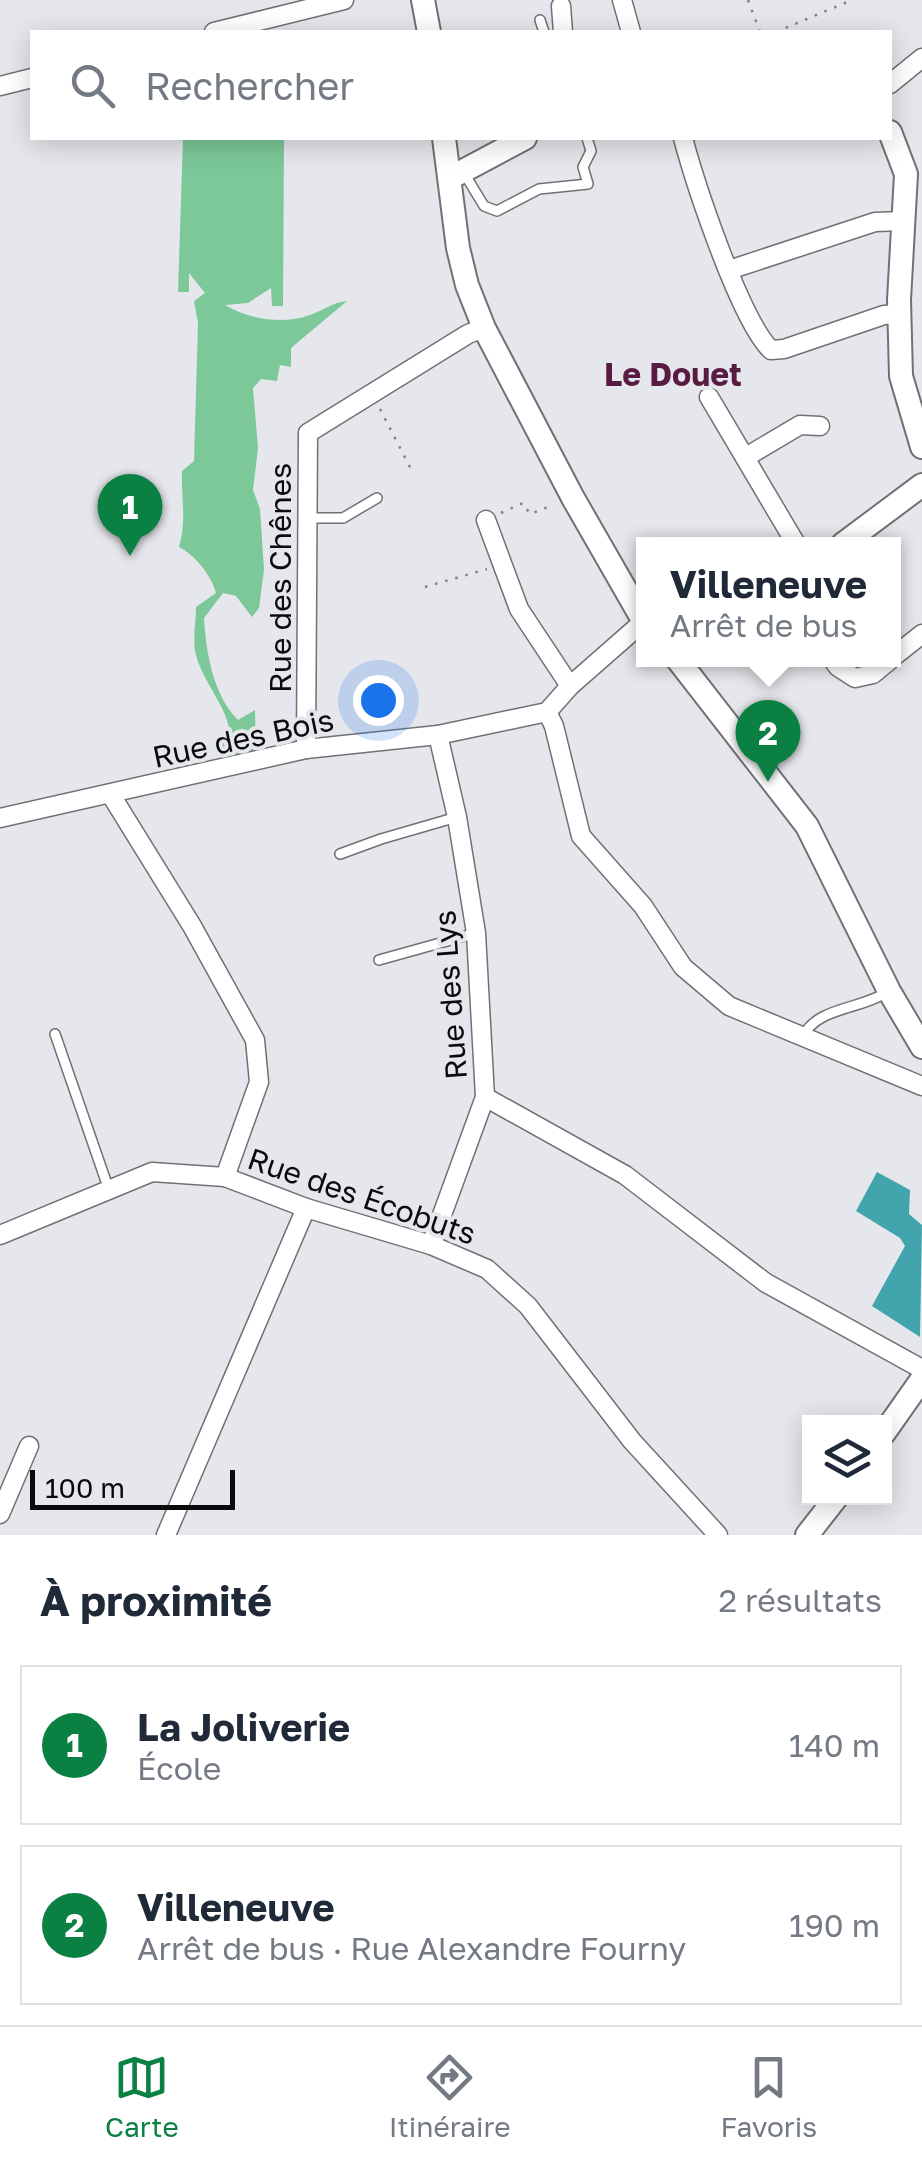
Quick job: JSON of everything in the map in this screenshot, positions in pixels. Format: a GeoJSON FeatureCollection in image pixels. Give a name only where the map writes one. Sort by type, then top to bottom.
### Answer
{"type":"FeatureCollection","features":[{"type":"Feature","properties":{"kind":"street"},"geometry":{"type":"LineString","coordinates":[[222,30],[344,0]]}},
{"type":"Feature","properties":{"kind":"street"},"geometry":{"type":"LineString","coordinates":[[424,0],[428,30]]}},
{"type":"Feature","properties":{"kind":"street"},"geometry":{"type":"LineString","coordinates":[[622,0],[630,30]]}},
{"type":"Feature","properties":{"kind":"street"},"geometry":{"type":"LineString","coordinates":[[562,6],[563,30]]}},
{"type":"Feature","properties":{"kind":"street"},"geometry":{"type":"LineString","coordinates":[[892,82],[922,58]]}},
{"type":"Feature","properties":{"kind":"street"},"geometry":{"type":"LineString","coordinates":[[0,86],[30,78]]}},
{"type":"Feature","properties":{"kind":"street"},"geometry":{"type":"LineString","coordinates":[[892,137],[906,174],[898,314],[901,376],[916,409],[922,448]]}},
{"type":"Feature","properties":{"kind":"street"},"geometry":{"type":"LineString","coordinates":[[445,140],[458,170],[458,248],[484,328],[636,609]]}},
{"type":"Feature","properties":{"kind":"street"},"geometry":{"type":"LineString","coordinates":[[458,170],[520,140]]}},
{"type":"Feature","properties":{"kind":"street"},"geometry":{"type":"LineString","coordinates":[[684,140],[692,173],[730,270],[761,340],[771,350],[898,314]]}},
{"type":"Feature","properties":{"kind":"street"},"geometry":{"type":"LineString","coordinates":[[730,270],[875,222],[902,221]]}},
{"type":"Feature","properties":{"kind":"street","name":"Rue des Chênes"},"geometry":{"type":"LineString","coordinates":[[306,749],[308,434],[468,334],[484,328]]}},
{"type":"Feature","properties":{"kind":"street"},"geometry":{"type":"LineString","coordinates":[[709,397],[792,537]]}},
{"type":"Feature","properties":{"kind":"street"},"geometry":{"type":"LineString","coordinates":[[746,458],[800,426],[820,426]]}},
{"type":"Feature","properties":{"kind":"street"},"geometry":{"type":"LineString","coordinates":[[852,537],[922,485]]}},
{"type":"Feature","properties":{"kind":"street"},"geometry":{"type":"LineString","coordinates":[[486,520],[519,609],[570,686]]}},
{"type":"Feature","properties":{"kind":"street"},"geometry":{"type":"LineString","coordinates":[[636,627],[546,712],[554,726],[581,836],[642,906],[683,968],[728,1006],[922,1086]]}},
{"type":"Feature","properties":{"kind":"street"},"geometry":{"type":"LineString","coordinates":[[901,651],[922,634]]}},
{"type":"Feature","properties":{"kind":"street"},"geometry":{"type":"LineString","coordinates":[[686,667],[806,826],[889,991],[918,1033]]}},
{"type":"Feature","properties":{"kind":"street"},"geometry":{"type":"LineString","coordinates":[[838,667],[855,678],[873,674],[881,667]]}},
{"type":"Feature","properties":{"kind":"street","name":"Rue des Bois"},"geometry":{"type":"LineString","coordinates":[[0,818],[306,749],[438,735],[546,712]]}},
{"type":"Feature","properties":{"kind":"street","name":"Rue des Lys"},"geometry":{"type":"LineString","coordinates":[[432,1244],[485,1097],[476,933],[457,818],[438,735]]}},
{"type":"Feature","properties":{"kind":"street"},"geometry":{"type":"LineString","coordinates":[[111,795],[192,926],[255,1040],[259,1082],[225,1177]]}},
{"type":"Feature","properties":{"kind":"street"},"geometry":{"type":"LineString","coordinates":[[485,1097],[625,1176],[766,1284],[922,1369]]}},
{"type":"Feature","properties":{"kind":"street","name":"Rue des Écobuts"},"geometry":{"type":"LineString","coordinates":[[0,1236],[152,1172],[225,1177],[306,1208],[432,1244],[487,1269],[528,1306],[632,1441],[718,1535]]}},
{"type":"Feature","properties":{"kind":"street"},"geometry":{"type":"LineString","coordinates":[[188,1535],[168,1531],[306,1208]]}},
{"type":"Feature","properties":{"kind":"street"},"geometry":{"type":"LineString","coordinates":[[892,1422],[922,1379]]}},
{"type":"Feature","properties":{"kind":"street"},"geometry":{"type":"LineString","coordinates":[[2,1503],[29,1446]]}},
{"type":"Feature","properties":{"kind":"street"},"geometry":{"type":"LineString","coordinates":[[807,1535],[831,1505]]}},
{"type":"Feature","properties":{"kind":"lane"},"geometry":{"type":"LineString","coordinates":[[540,20],[543,30]]}},
{"type":"Feature","properties":{"kind":"lane"},"geometry":{"type":"LineString","coordinates":[[458,170],[484,206],[497,211],[539,189],[588,184],[582,167],[591,151],[588,140]]}},
{"type":"Feature","properties":{"kind":"lane"},"geometry":{"type":"LineString","coordinates":[[308,518],[343,518],[377,498]]}},
{"type":"Feature","properties":{"kind":"lane"},"geometry":{"type":"LineString","coordinates":[[340,854],[381,838],[457,818]]}},
{"type":"Feature","properties":{"kind":"lane"},"geometry":{"type":"LineString","coordinates":[[379,960],[476,933]]}},
{"type":"Feature","properties":{"kind":"lane"},"geometry":{"type":"LineString","coordinates":[[802,1038],[807,1027],[834,1010],[874,1001],[889,991]]}},
{"type":"Feature","properties":{"kind":"lane"},"geometry":{"type":"LineString","coordinates":[[54,1034],[109,1190]]}},
{"type":"Feature","properties":{"kind":"path"},"geometry":{"type":"LineString","coordinates":[[748,0],[759,30]]}},
{"type":"Feature","properties":{"kind":"path"},"geometry":{"type":"LineString","coordinates":[[781,30],[852,0]]}},
{"type":"Feature","properties":{"kind":"path"},"geometry":{"type":"LineString","coordinates":[[372,395],[413,473]]}},
{"type":"Feature","properties":{"kind":"path"},"geometry":{"type":"LineString","coordinates":[[486,520],[523,503],[530,514],[573,498]]}},
{"type":"Feature","properties":{"kind":"path"},"geometry":{"type":"LineString","coordinates":[[425,587],[464,578],[502,563]]}},
{"type":"Feature","properties":{"kind":"green space"},"geometry":{"type":"Polygon","coordinates":[[[183,140],[284,140],[283,306],[272,306],[271,288],[248,303],[225,305],[255,317],[289,320],[347,301],[291,348],[291,367],[280,365],[277,381],[261,379],[253,388],[258,448],[253,490],[260,509],[264,570],[259,608],[252,617],[236,596],[223,593],[204,618],[209,659],[222,698],[238,720],[255,710],[256,748],[245,758],[229,760],[220,753],[217,739],[230,736],[229,726],[199,665],[194,644],[196,607],[216,593],[202,567],[179,547],[182,471],[194,461],[198,323],[194,301],[205,293],[189,273],[189,292],[178,292],[183,140]]]}},
{"type":"Feature","properties":{"kind":"water"},"geometry":{"type":"Polygon","coordinates":[[[877,1172],[910,1190],[909,1214],[922,1225],[920,1337],[872,1306],[905,1246],[900,1238],[856,1211],[877,1172]]]}},
{"type":"Feature","properties":{"kind":"place","name":"La Joliverie"},"geometry":{"type":"Point","coordinates":[130,556]}},
{"type":"Feature","properties":{"kind":"place","name":"Villeneuve"},"geometry":{"type":"Point","coordinates":[768,782]}},
{"type":"Feature","properties":{"kind":"district","name":"Le Douet"},"geometry":{"type":"Point","coordinates":[673,374]}}]}
